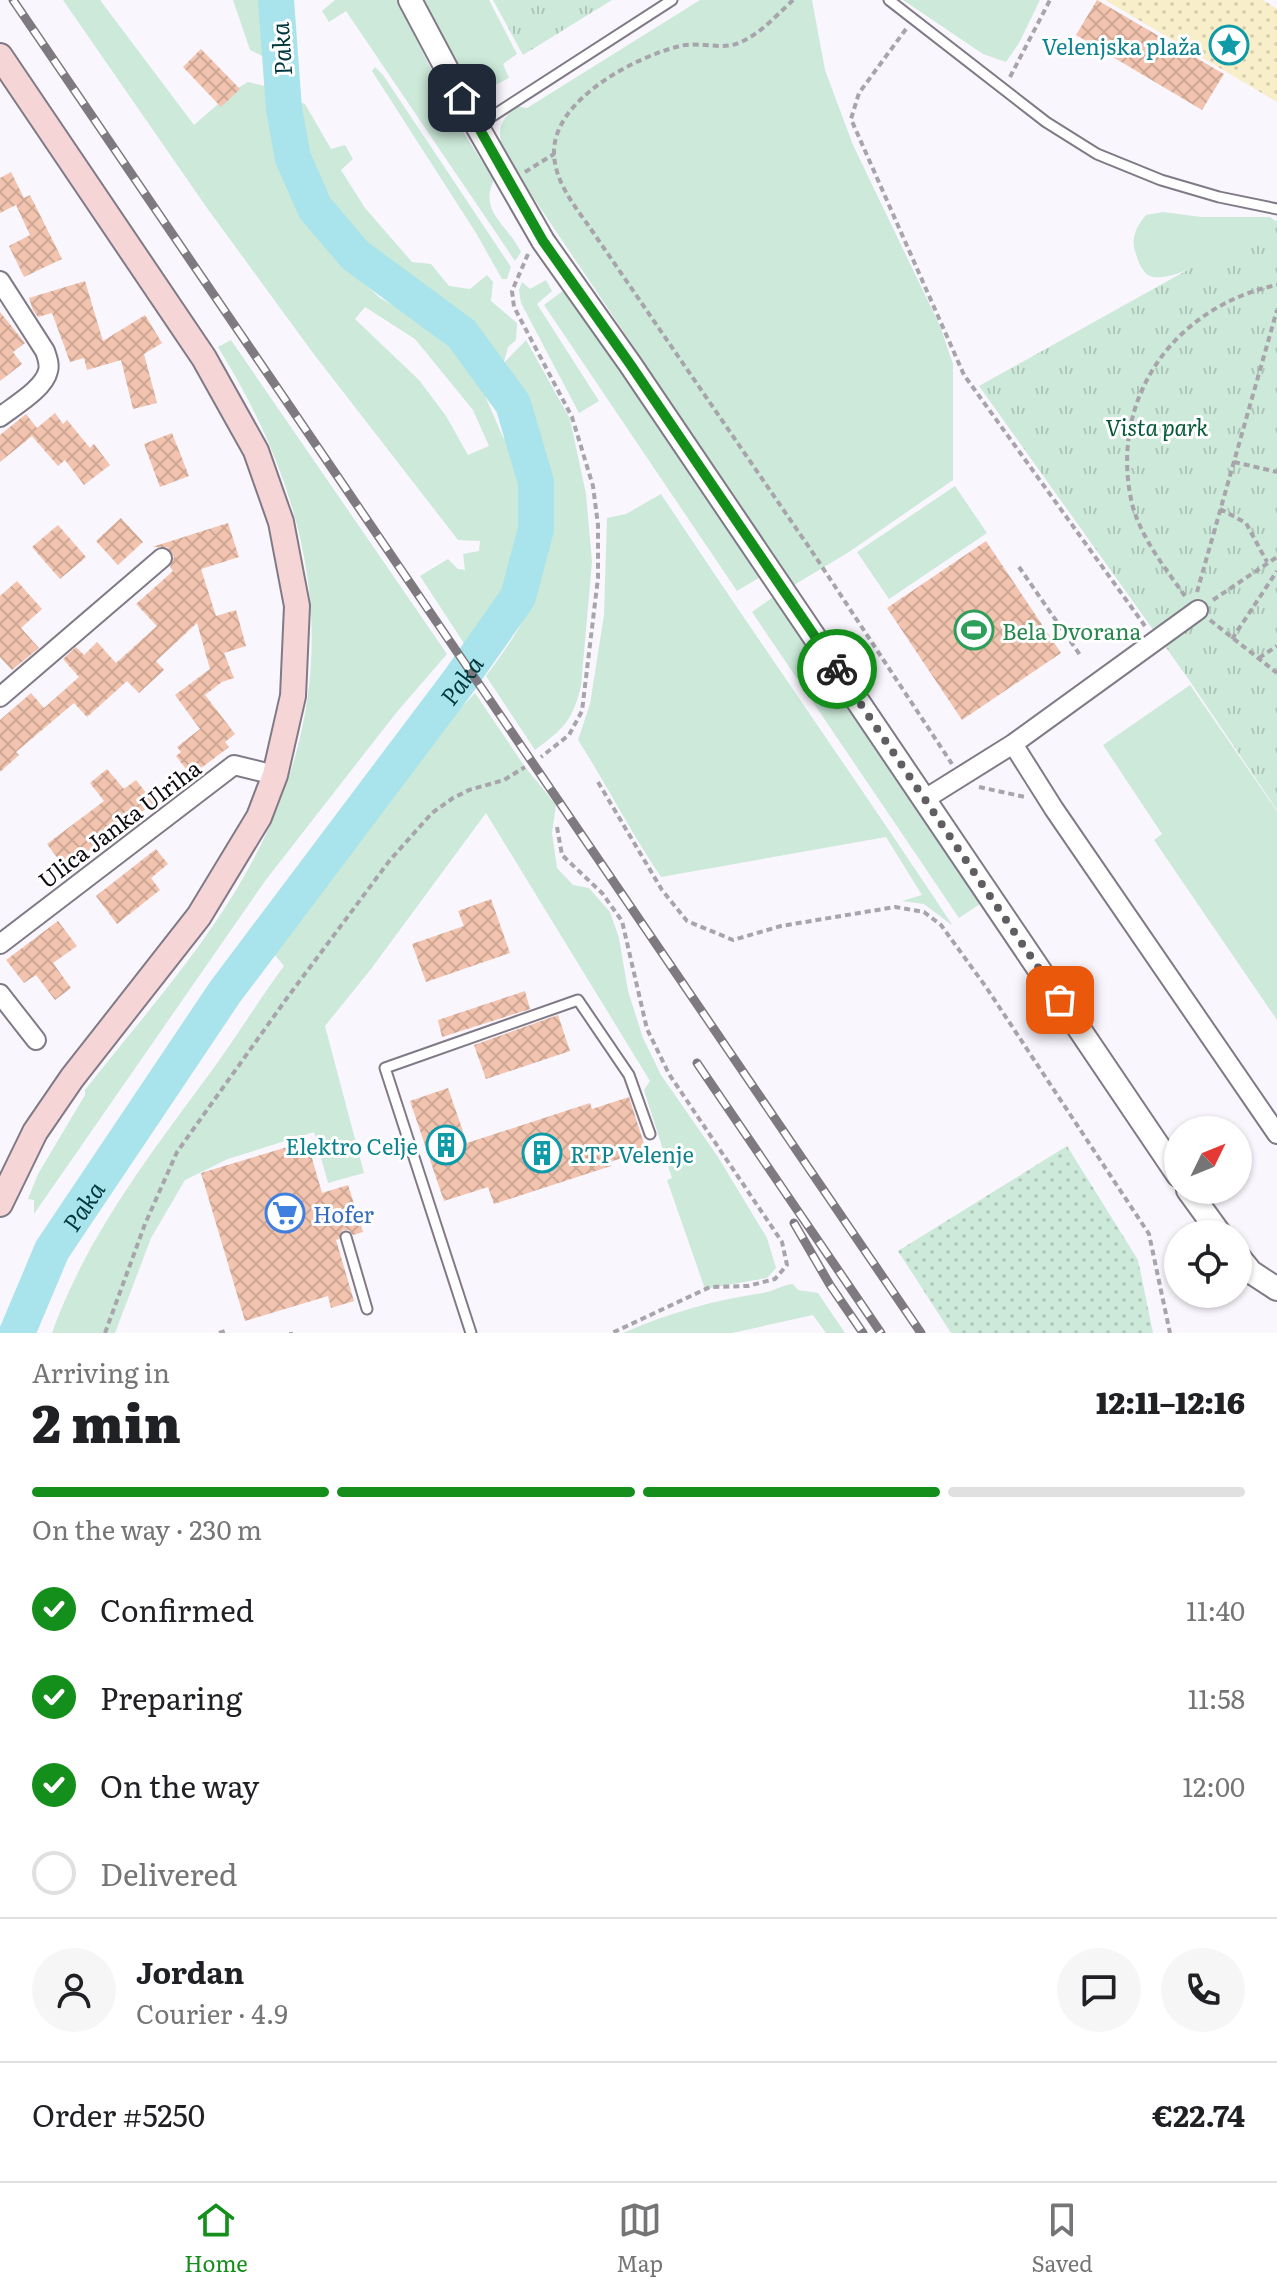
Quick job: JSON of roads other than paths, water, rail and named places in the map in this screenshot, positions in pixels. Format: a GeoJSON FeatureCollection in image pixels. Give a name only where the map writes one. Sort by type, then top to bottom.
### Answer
{"type":"FeatureCollection","features":[{"type":"Feature","properties":{"kind":"main road"},"geometry":{"type":"LineString","coordinates":[[0,56],[204,358],[256,451],[281,522],[297,606],[293,696],[275,775],[259,817],[199,916],[35,1132],[0,1204]]}},
{"type":"Feature","properties":{"kind":"street"},"geometry":{"type":"LineString","coordinates":[[410,0],[543,241],[630,364],[1164,1154]]}},
{"type":"Feature","properties":{"kind":"street"},"geometry":{"type":"LineString","coordinates":[[0,281],[45,351],[49,363],[48,373],[39,386],[0,417]]}},
{"type":"Feature","properties":{"kind":"street"},"geometry":{"type":"LineString","coordinates":[[0,697],[162,558]]}},
{"type":"Feature","properties":{"kind":"street"},"geometry":{"type":"LineString","coordinates":[[925,799],[1013,744],[1195,609]]}},
{"type":"Feature","properties":{"kind":"street"},"geometry":{"type":"LineString","coordinates":[[1013,744],[1054,809],[1277,1134]]}},
{"type":"Feature","properties":{"kind":"street","name":"Ulica Janka Ulriha"},"geometry":{"type":"LineString","coordinates":[[0,944],[234,765],[275,775]]}},
{"type":"Feature","properties":{"kind":"street"},"geometry":{"type":"LineString","coordinates":[[0,994],[36,1040]]}},
{"type":"Feature","properties":{"kind":"street"},"geometry":{"type":"LineString","coordinates":[[1252,1273],[1277,1289]]}},
{"type":"Feature","properties":{"kind":"lane"},"geometry":{"type":"LineString","coordinates":[[477,126],[672,0]]}},
{"type":"Feature","properties":{"kind":"lane"},"geometry":{"type":"LineString","coordinates":[[889,0],[1046,122],[1097,154],[1161,180],[1219,197],[1277,209]]}},
{"type":"Feature","properties":{"kind":"lane"},"geometry":{"type":"LineString","coordinates":[[471,1333],[385,1068],[578,1000],[629,1075],[650,1134]]}},
{"type":"Feature","properties":{"kind":"lane"},"geometry":{"type":"LineString","coordinates":[[346,1237],[367,1309]]}},
{"type":"Feature","properties":{"kind":"waterway","name":"Paka"},"geometry":{"type":"LineString","coordinates":[[17,1333],[52,1250],[225,992],[459,681],[518,597],[536,529],[536,482],[513,404],[462,334],[355,255],[315,208],[293,158],[284,109],[276,0]]}},
{"type":"Feature","properties":{"kind":"railway"},"geometry":{"type":"LineString","coordinates":[[13,0],[921,1333]]}},
{"type":"Feature","properties":{"kind":"railway"},"geometry":{"type":"LineString","coordinates":[[697,1063],[881,1333]]}},
{"type":"Feature","properties":{"kind":"railway"},"geometry":{"type":"LineString","coordinates":[[794,1223],[830,1285],[863,1333]]}},
{"type":"Feature","properties":{"kind":"place","name":"Velenjska plaža"},"geometry":{"type":"Point","coordinates":[1229,45]}},
{"type":"Feature","properties":{"kind":"place","name":"Bela Dvorana"},"geometry":{"type":"Point","coordinates":[974,630]}},
{"type":"Feature","properties":{"kind":"place","name":"Elektro Celje"},"geometry":{"type":"Point","coordinates":[446,1145]}},
{"type":"Feature","properties":{"kind":"place","name":"RTP Velenje"},"geometry":{"type":"Point","coordinates":[542,1153]}},
{"type":"Feature","properties":{"kind":"place","name":"Hofer"},"geometry":{"type":"Point","coordinates":[285,1213]}},
{"type":"Feature","properties":{"kind":"park label","name":"Vista park"},"geometry":{"type":"Point","coordinates":[1157,426]}}]}
